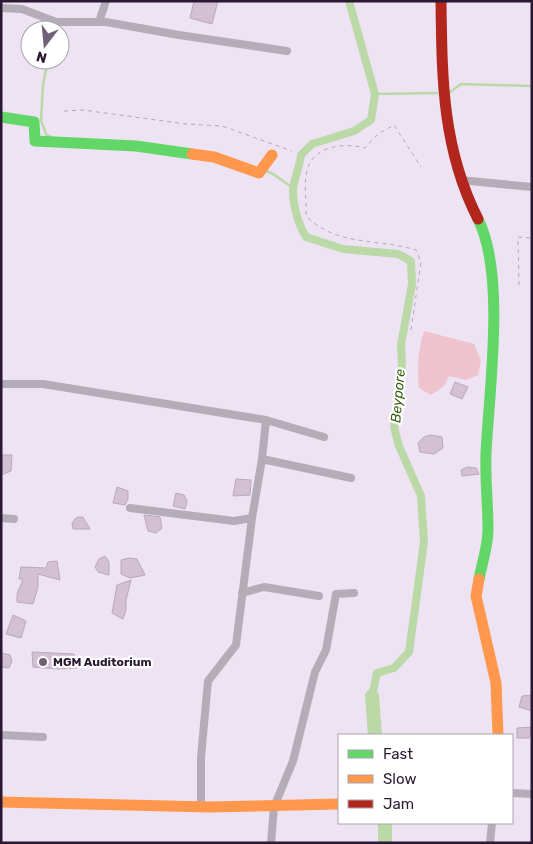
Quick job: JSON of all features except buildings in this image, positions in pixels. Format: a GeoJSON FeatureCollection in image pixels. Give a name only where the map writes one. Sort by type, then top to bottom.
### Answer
{"type":"FeatureCollection","features":[{"type":"Feature","properties":{"kind":"street"},"geometry":{"type":"LineString","coordinates":[[99,22],[106,1]]}},
{"type":"Feature","properties":{"kind":"street"},"geometry":{"type":"LineString","coordinates":[[442,1],[442,68],[447,125],[463,189],[482,227],[492,274],[492,369],[486,455],[488,532],[476,596],[496,683],[498,734]]}},
{"type":"Feature","properties":{"kind":"street"},"geometry":{"type":"LineString","coordinates":[[1,8],[22,9],[56,22],[99,22],[287,51]]}},
{"type":"Feature","properties":{"kind":"street"},"geometry":{"type":"LineString","coordinates":[[1,117],[34,122],[35,141],[136,146],[214,157],[259,173],[272,155]]}},
{"type":"Feature","properties":{"kind":"street"},"geometry":{"type":"LineString","coordinates":[[460,180],[532,187]]}},
{"type":"Feature","properties":{"kind":"street"},"geometry":{"type":"LineString","coordinates":[[1,384],[43,384],[266,420],[324,437]]}},
{"type":"Feature","properties":{"kind":"street"},"geometry":{"type":"LineString","coordinates":[[201,807],[201,757],[208,681],[236,645],[266,420]]}},
{"type":"Feature","properties":{"kind":"street"},"geometry":{"type":"LineString","coordinates":[[262,459],[351,478]]}},
{"type":"Feature","properties":{"kind":"street"},"geometry":{"type":"LineString","coordinates":[[130,508],[234,521],[252,518]]}},
{"type":"Feature","properties":{"kind":"street"},"geometry":{"type":"LineString","coordinates":[[1,518],[14,519]]}},
{"type":"Feature","properties":{"kind":"street"},"geometry":{"type":"LineString","coordinates":[[242,593],[264,588],[319,596]]}},
{"type":"Feature","properties":{"kind":"street"},"geometry":{"type":"LineString","coordinates":[[271,843],[274,807],[293,761],[315,672],[326,650],[336,594],[354,593]]}},
{"type":"Feature","properties":{"kind":"street"},"geometry":{"type":"LineString","coordinates":[[1,735],[43,737]]}},
{"type":"Feature","properties":{"kind":"street"},"geometry":{"type":"LineString","coordinates":[[513,793],[532,794]]}},
{"type":"Feature","properties":{"kind":"street"},"geometry":{"type":"LineString","coordinates":[[1,802],[201,807],[274,807],[338,804]]}},
{"type":"Feature","properties":{"kind":"street"},"geometry":{"type":"LineString","coordinates":[[490,843],[492,824]]}},
{"type":"Feature","properties":{"kind":"path"},"geometry":{"type":"LineString","coordinates":[[64,111],[83,110],[186,124],[222,126],[292,151]]}},
{"type":"Feature","properties":{"kind":"path"},"geometry":{"type":"LineString","coordinates":[[411,330],[420,262],[416,250],[400,244],[359,241],[318,227],[306,216],[306,174],[312,160],[326,148],[348,144],[365,148],[378,134],[394,125],[421,167]]}},
{"type":"Feature","properties":{"kind":"path"},"geometry":{"type":"LineString","coordinates":[[519,285],[518,237],[532,238]]}},
{"type":"Feature","properties":{"kind":"shaded area"},"geometry":{"type":"Polygon","coordinates":[[[424,331],[474,344],[481,360],[478,375],[466,380],[449,376],[444,386],[431,395],[419,388],[418,359],[424,331]]]}},
{"type":"Feature","properties":{"kind":"waterway","name":"Beypore"},"geometry":{"type":"LineString","coordinates":[[349,1],[375,94],[371,120],[354,131],[312,144],[301,155],[293,190],[296,214],[306,237],[343,249],[398,254],[411,261],[412,284],[401,345],[402,364],[394,427],[399,446],[421,496],[424,542],[409,652],[394,668],[377,673],[372,696]]}},
{"type":"Feature","properties":{"kind":"waterway","name":"Beypore"},"geometry":{"type":"LineString","coordinates":[[46,70],[43,85],[41,121],[47,136],[50,136]]}},
{"type":"Feature","properties":{"kind":"waterway"},"geometry":{"type":"LineString","coordinates":[[450,92],[461,84],[532,86]]}},
{"type":"Feature","properties":{"kind":"waterway"},"geometry":{"type":"LineString","coordinates":[[375,94],[437,93]]}},
{"type":"Feature","properties":{"kind":"waterway","name":"Beypore"},"geometry":{"type":"LineString","coordinates":[[264,170],[293,188]]}},
{"type":"Feature","properties":{"kind":"waterway"},"geometry":{"type":"LineString","coordinates":[[372,696],[375,734]]}},
{"type":"Feature","properties":{"kind":"waterway"},"geometry":{"type":"LineString","coordinates":[[385,824],[385,843]]}},
{"type":"Feature","properties":{"kind":"traffic: fast"},"geometry":{"type":"LineString","coordinates":[[1,117],[34,122],[35,141],[136,146],[192,154]]}},
{"type":"Feature","properties":{"kind":"traffic: fast"},"geometry":{"type":"LineString","coordinates":[[478,219],[487,243],[494,301],[494,333],[486,453],[488,536],[479,579]]}},
{"type":"Feature","properties":{"kind":"traffic: slow"},"geometry":{"type":"LineString","coordinates":[[192,154],[214,157],[259,173],[272,155]]}},
{"type":"Feature","properties":{"kind":"traffic: slow"},"geometry":{"type":"LineString","coordinates":[[479,579],[476,596],[496,683],[498,734]]}},
{"type":"Feature","properties":{"kind":"traffic: slow"},"geometry":{"type":"LineString","coordinates":[[1,802],[209,807],[338,804]]}},
{"type":"Feature","properties":{"kind":"traffic: jam"},"geometry":{"type":"LineString","coordinates":[[441,1],[442,58],[446,112],[457,166],[478,219]]}},
{"type":"Feature","properties":{"kind":"place","name":"MGM Auditorium"},"geometry":{"type":"Point","coordinates":[43,662]}}]}
